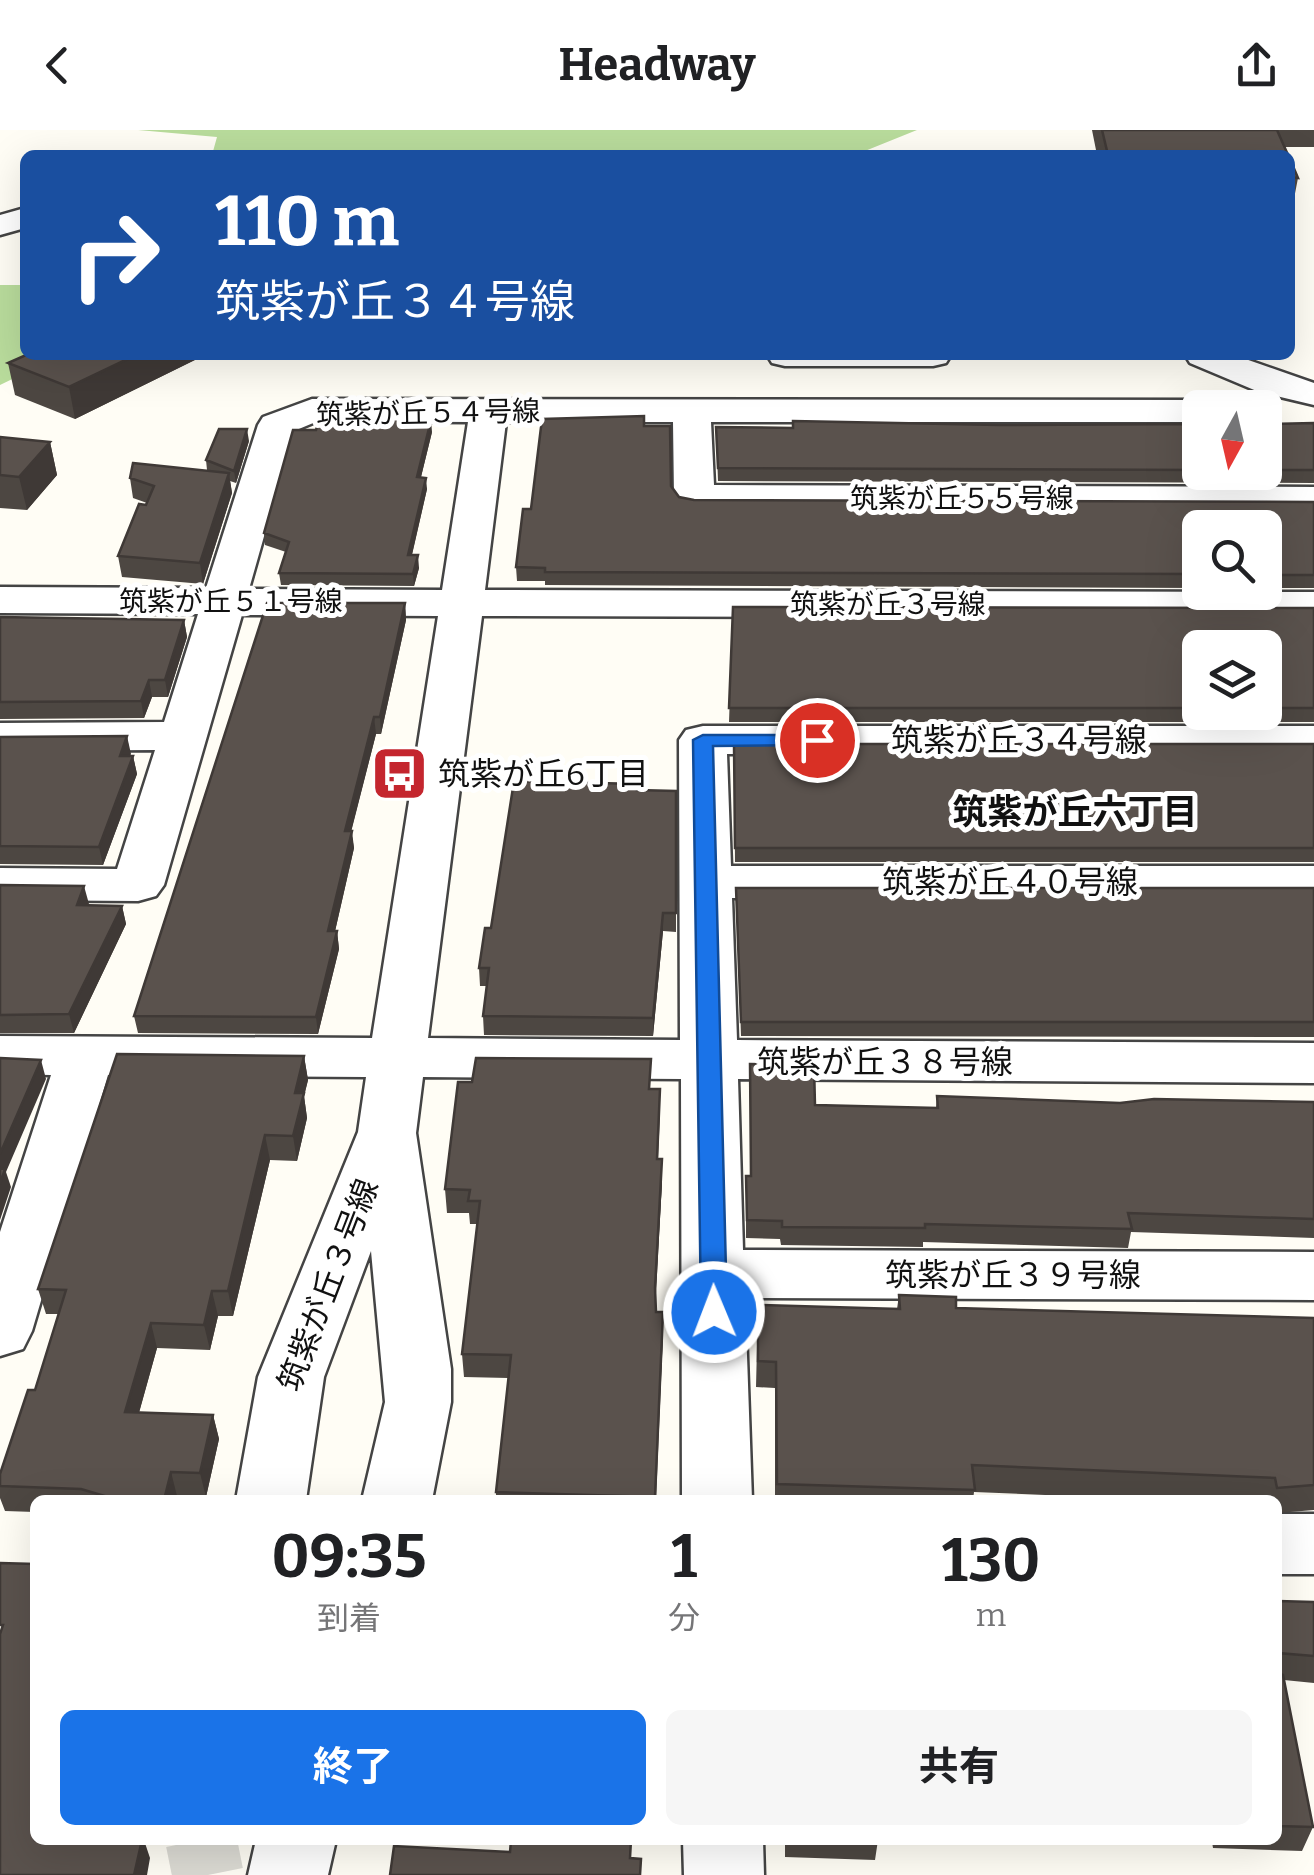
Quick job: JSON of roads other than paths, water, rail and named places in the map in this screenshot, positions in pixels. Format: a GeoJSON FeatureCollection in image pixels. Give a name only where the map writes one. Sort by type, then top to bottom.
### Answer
{"type":"FeatureCollection","features":[{"type":"Feature","properties":{"kind":"street"},"geometry":{"type":"LineString","coordinates":[[1215,360],[1272,384],[1314,394]]}},
{"type":"Feature","properties":{"kind":"street","name":"筑紫が丘５４号線"},"geometry":{"type":"LineString","coordinates":[[0,884],[138,884],[276,425],[312,410],[1182,411]]}},
{"type":"Feature","properties":{"kind":"street"},"geometry":{"type":"LineString","coordinates":[[1282,411],[1314,411]]}},
{"type":"Feature","properties":{"kind":"street","name":"筑紫が丘３号線"},"geometry":{"type":"LineString","coordinates":[[399,1495],[418,1402],[418,1370],[386,1132],[488,412]]}},
{"type":"Feature","properties":{"kind":"street","name":"筑紫が丘５５号線"},"geometry":{"type":"LineString","coordinates":[[692,412],[694,497],[1314,499]]}},
{"type":"Feature","properties":{"kind":"street","name":"筑紫が丘５１号線"},"geometry":{"type":"LineString","coordinates":[[0,600],[462,603]]}},
{"type":"Feature","properties":{"kind":"street","name":"筑紫が丘３号線"},"geometry":{"type":"LineString","coordinates":[[462,603],[1314,605]]}},
{"type":"Feature","properties":{"kind":"street"},"geometry":{"type":"LineString","coordinates":[[0,737],[184,736]]}},
{"type":"Feature","properties":{"kind":"street","name":"筑紫が丘３４号線"},"geometry":{"type":"LineString","coordinates":[[718,1495],[703,740],[1314,740]]}},
{"type":"Feature","properties":{"kind":"street","name":"筑紫が丘４０号線"},"geometry":{"type":"LineString","coordinates":[[706,882],[1314,882]]}},
{"type":"Feature","properties":{"kind":"street"},"geometry":{"type":"LineString","coordinates":[[0,1055],[395,1055]]}},
{"type":"Feature","properties":{"kind":"street"},"geometry":{"type":"LineString","coordinates":[[0,1331],[10,1268],[86,1055]]}},
{"type":"Feature","properties":{"kind":"street","name":"筑紫が丘３８号線"},"geometry":{"type":"LineString","coordinates":[[395,1055],[709,1062],[1314,1063]]}},
{"type":"Feature","properties":{"kind":"street","name":"筑紫が丘３号線"},"geometry":{"type":"LineString","coordinates":[[272,1495],[287,1390],[386,1132]]}},
{"type":"Feature","properties":{"kind":"street","name":"筑紫が丘３９号線"},"geometry":{"type":"LineString","coordinates":[[713,1274],[1314,1276]]}},
{"type":"Feature","properties":{"kind":"street"},"geometry":{"type":"LineString","coordinates":[[1282,1544],[1314,1544]]}},
{"type":"Feature","properties":{"kind":"street"},"geometry":{"type":"LineString","coordinates":[[723,1845],[724,1875]]}},
{"type":"Feature","properties":{"kind":"tunnel"},"geometry":{"type":"LineString","coordinates":[[202,1845],[208,1875]]}},
{"type":"Feature","properties":{"kind":"place","name":"筑紫が丘6丁目"},"geometry":{"type":"Point","coordinates":[399,774]}},
{"type":"Feature","properties":{"kind":"district","name":"筑紫が丘六丁目"},"geometry":{"type":"Point","coordinates":[1075,812]}}]}
